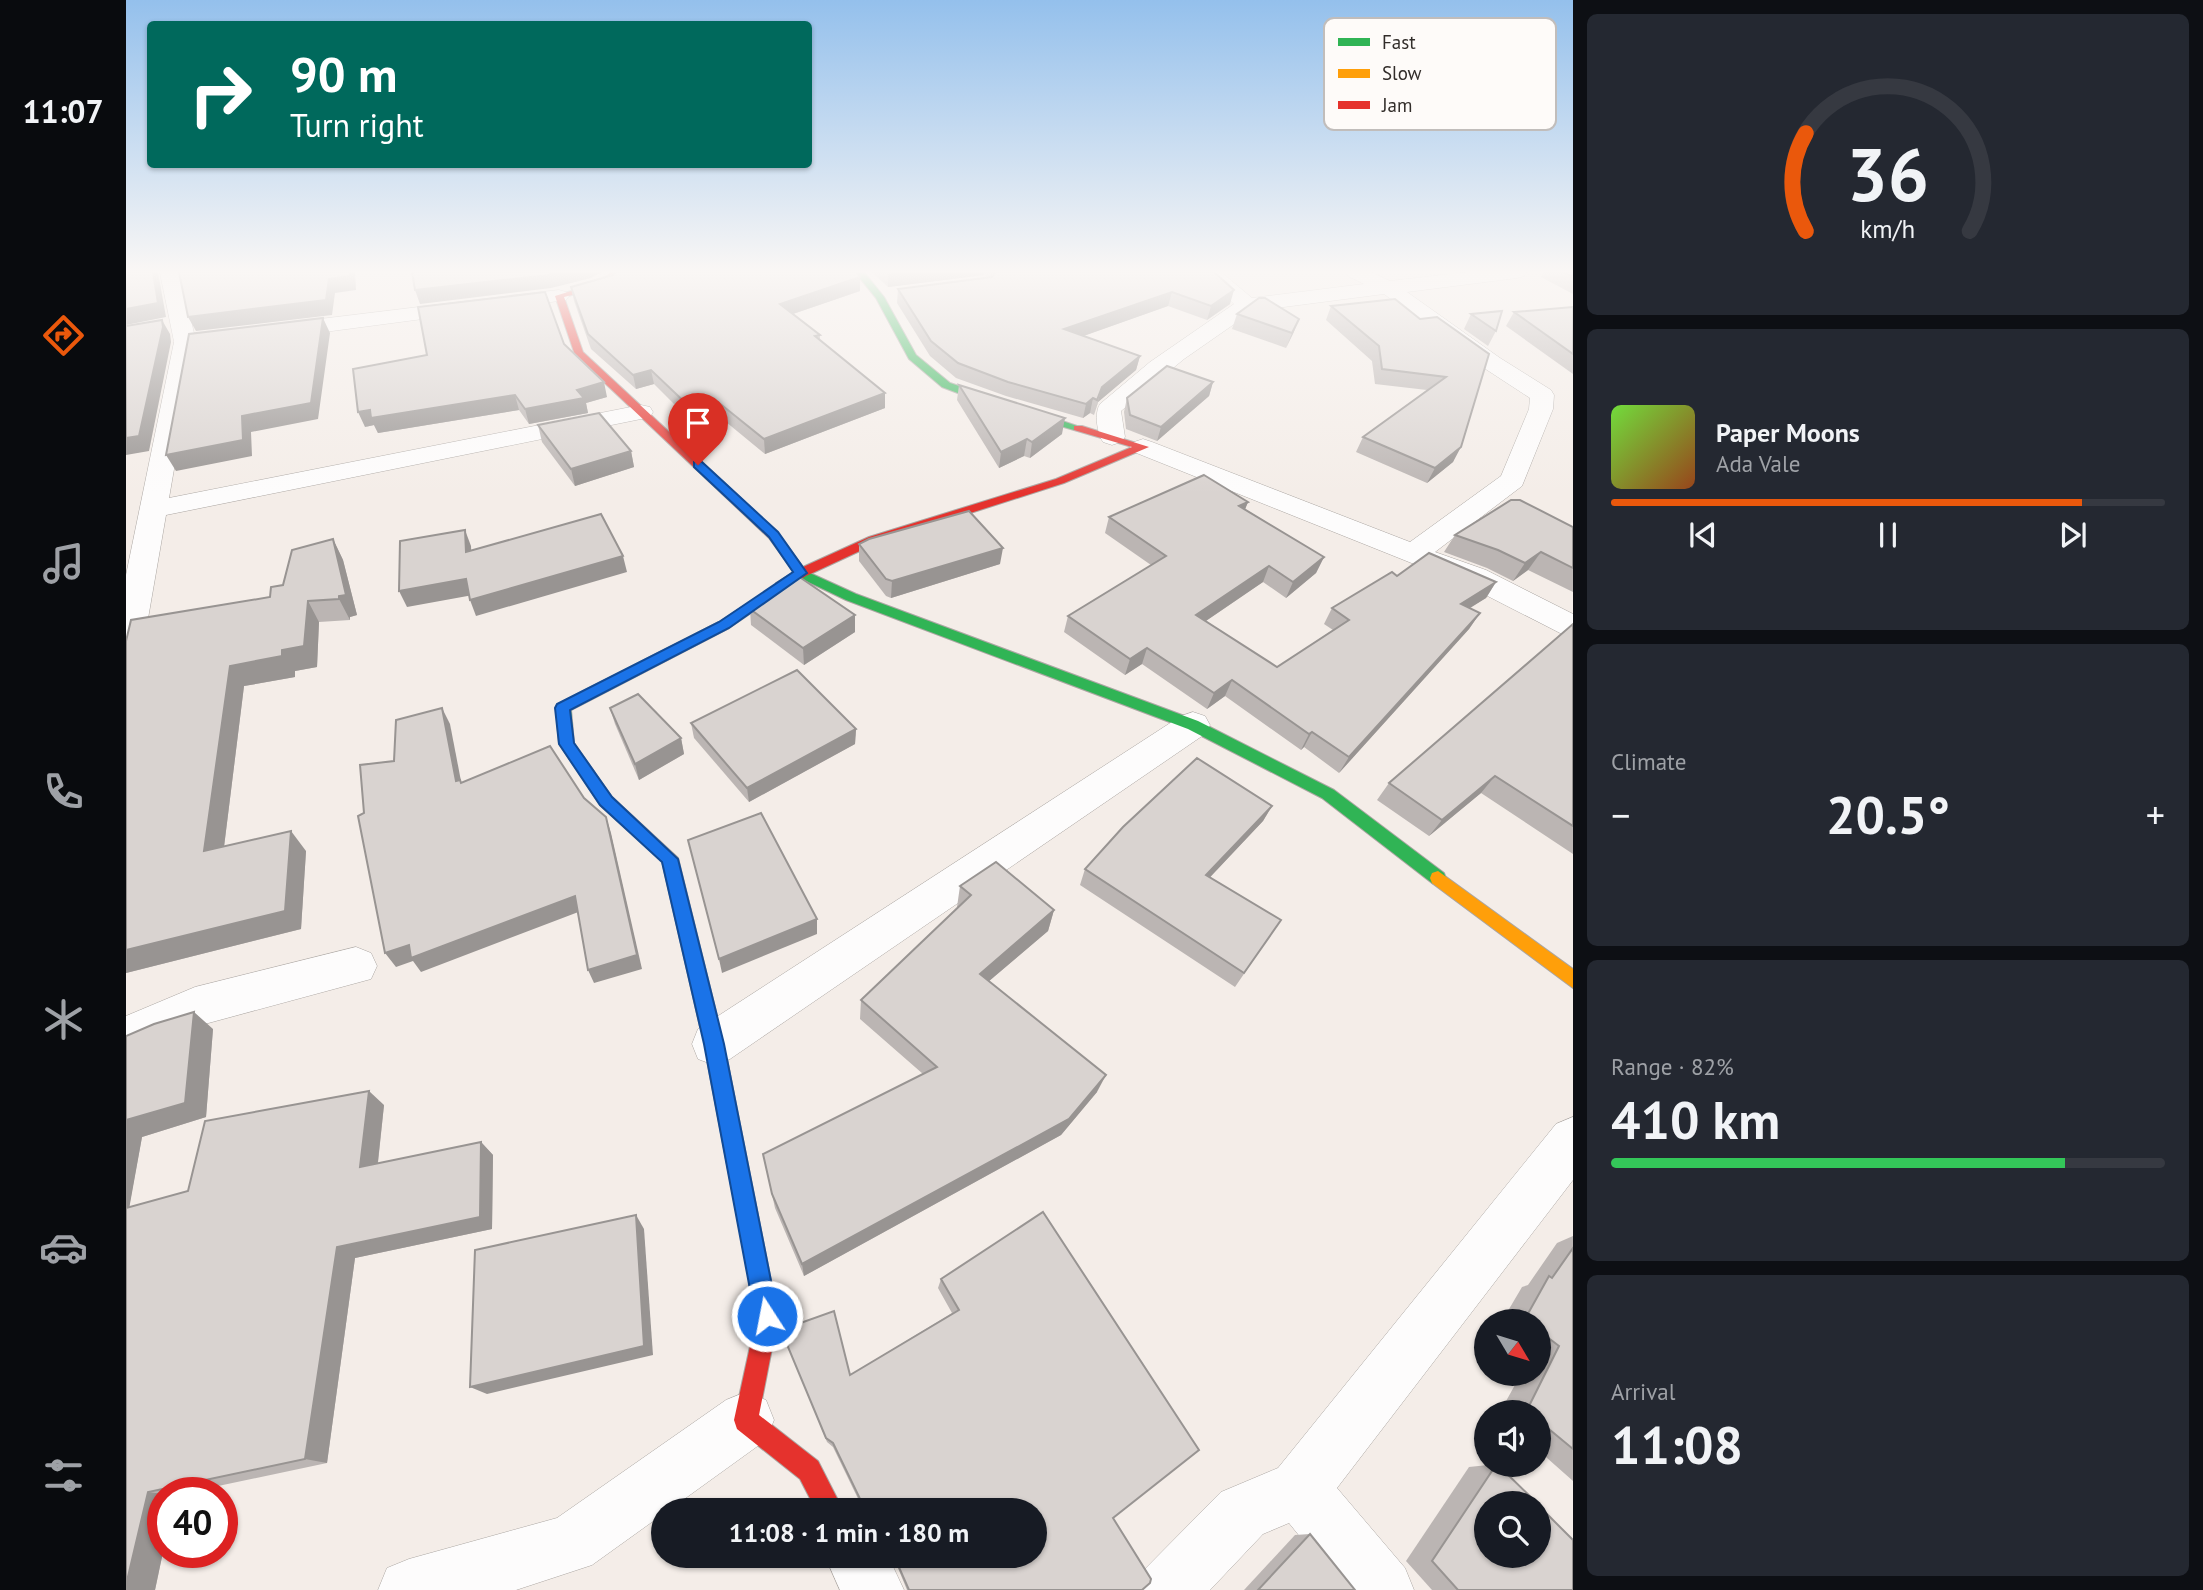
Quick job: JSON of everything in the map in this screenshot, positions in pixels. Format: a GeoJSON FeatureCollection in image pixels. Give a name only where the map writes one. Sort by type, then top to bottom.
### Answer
{"type":"FeatureCollection","features":[{"type":"Feature","properties":{"kind":"street"},"geometry":{"type":"LineString","coordinates":[[126,653],[182,346]]}},
{"type":"Feature","properties":{"kind":"street"},"geometry":{"type":"LineString","coordinates":[[576,346],[578,353],[773,535],[801,573],[851,597],[1193,724],[1328,794],[1573,980]]}},
{"type":"Feature","properties":{"kind":"street"},"geometry":{"type":"LineString","coordinates":[[906,346],[912,357],[946,385],[996,404],[1143,447],[1326,522],[1475,577],[1573,627]]}},
{"type":"Feature","properties":{"kind":"street"},"geometry":{"type":"LineString","coordinates":[[1112,437],[1109,409],[1147,373],[1186,346]]}},
{"type":"Feature","properties":{"kind":"street"},"geometry":{"type":"LineString","coordinates":[[1413,553],[1513,480],[1541,409],[1542,395],[1469,346]]}},
{"type":"Feature","properties":{"kind":"street"},"geometry":{"type":"LineString","coordinates":[[153,509],[641,412]]}},
{"type":"Feature","properties":{"kind":"street"},"geometry":{"type":"LineString","coordinates":[[409,1590],[571,1544],[746,1420],[767,1316],[714,1044],[670,859],[606,801],[567,744],[562,708],[724,625],[801,573],[873,540],[1060,481],[1143,447]]}},
{"type":"Feature","properties":{"kind":"street"},"geometry":{"type":"LineString","coordinates":[[714,1044],[1193,724]]}},
{"type":"Feature","properties":{"kind":"street"},"geometry":{"type":"LineString","coordinates":[[126,1038],[195,1007],[356,966]]}},
{"type":"Feature","properties":{"kind":"street"},"geometry":{"type":"LineString","coordinates":[[1168,1590],[1242,1513],[1299,1489],[1573,1141]]}},
{"type":"Feature","properties":{"kind":"street"},"geometry":{"type":"LineString","coordinates":[[746,1420],[808,1470],[823,1498]]}},
{"type":"Feature","properties":{"kind":"street"},"geometry":{"type":"LineString","coordinates":[[1299,1489],[1382,1590]]}},
{"type":"Feature","properties":{"kind":"street"},"geometry":{"type":"LineString","coordinates":[[861,1568],[873,1590]]}},
{"type":"Feature","properties":{"kind":"building"},"geometry":{"type":"Polygon","coordinates":[[[126,346],[159,346],[139,436],[126,438],[126,346]]]}},
{"type":"Feature","properties":{"kind":"building"},"geometry":{"type":"Polygon","coordinates":[[[187,346],[319,346],[311,403],[242,416],[243,440],[166,455],[187,346]]]}},
{"type":"Feature","properties":{"kind":"building"},"geometry":{"type":"Polygon","coordinates":[[[425,346],[566,346],[604,382],[577,390],[584,398],[525,409],[515,395],[371,418],[370,410],[358,412],[353,369],[427,355],[425,346]]]}},
{"type":"Feature","properties":{"kind":"building"},"geometry":{"type":"Polygon","coordinates":[[[601,346],[828,346],[885,393],[764,439],[718,402],[693,410],[651,370],[633,375],[601,346]]]}},
{"type":"Feature","properties":{"kind":"building"},"geometry":{"type":"Polygon","coordinates":[[[937,346],[1112,346],[1140,356],[1102,387],[1097,400],[1093,398],[1086,404],[1008,382],[958,363],[937,346]]]}},
{"type":"Feature","properties":{"kind":"building"},"geometry":{"type":"Polygon","coordinates":[[[1379,346],[1478,346],[1489,354],[1461,447],[1435,468],[1363,437],[1446,377],[1382,369],[1379,346]]]}},
{"type":"Feature","properties":{"kind":"building"},"geometry":{"type":"Polygon","coordinates":[[[1562,346],[1573,346],[1573,354],[1562,346]]]}},
{"type":"Feature","properties":{"kind":"building"},"geometry":{"type":"Polygon","coordinates":[[[1167,366],[1213,382],[1161,427],[1130,415],[1127,398],[1167,366]]]}},
{"type":"Feature","properties":{"kind":"building"},"geometry":{"type":"Polygon","coordinates":[[[959,385],[1065,418],[1032,442],[1027,439],[1001,452],[959,385]]]}},
{"type":"Feature","properties":{"kind":"building"},"geometry":{"type":"Polygon","coordinates":[[[599,413],[631,451],[571,469],[538,425],[599,413]]]}},
{"type":"Feature","properties":{"kind":"building"},"geometry":{"type":"Polygon","coordinates":[[[1204,475],[1248,502],[1239,506],[1324,557],[1293,582],[1269,566],[1196,615],[1277,667],[1349,620],[1332,608],[1392,572],[1397,576],[1429,553],[1496,582],[1461,604],[1480,613],[1349,757],[1312,732],[1309,734],[1232,680],[1214,693],[1147,648],[1130,659],[1068,616],[1166,556],[1109,517],[1204,475]]]}},
{"type":"Feature","properties":{"kind":"building"},"geometry":{"type":"Polygon","coordinates":[[[1511,500],[1520,500],[1573,527],[1573,568],[1541,552],[1525,563],[1455,535],[1511,500]]]}},
{"type":"Feature","properties":{"kind":"building"},"geometry":{"type":"Polygon","coordinates":[[[969,511],[1003,548],[892,581],[886,579],[859,544],[869,539],[969,511]]]}},
{"type":"Feature","properties":{"kind":"building"},"geometry":{"type":"Polygon","coordinates":[[[601,514],[623,556],[470,600],[466,579],[399,591],[400,541],[465,530],[466,552],[601,514]]]}},
{"type":"Feature","properties":{"kind":"building"},"geometry":{"type":"Polygon","coordinates":[[[333,539],[346,595],[339,596],[339,599],[308,601],[304,646],[282,650],[282,656],[230,666],[204,851],[291,831],[285,911],[126,950],[126,641],[131,620],[270,597],[271,587],[283,585],[292,550],[333,539]]]}},
{"type":"Feature","properties":{"kind":"building"},"geometry":{"type":"Polygon","coordinates":[[[798,576],[855,615],[803,648],[750,609],[798,576]]]}},
{"type":"Feature","properties":{"kind":"building"},"geometry":{"type":"Polygon","coordinates":[[[1573,624],[1573,826],[1495,776],[1442,820],[1389,783],[1573,624]]]}},
{"type":"Feature","properties":{"kind":"building"},"geometry":{"type":"Polygon","coordinates":[[[797,670],[856,729],[747,788],[691,723],[797,670]]]}},
{"type":"Feature","properties":{"kind":"building"},"geometry":{"type":"Polygon","coordinates":[[[638,694],[681,738],[635,764],[610,708],[638,694]]]}},
{"type":"Feature","properties":{"kind":"building"},"geometry":{"type":"Polygon","coordinates":[[[442,708],[456,781],[460,780],[461,783],[550,746],[584,798],[606,817],[637,955],[588,970],[575,896],[411,958],[409,945],[385,953],[358,816],[364,813],[360,765],[394,761],[396,720],[442,708]]]}},
{"type":"Feature","properties":{"kind":"building"},"geometry":{"type":"Polygon","coordinates":[[[1197,758],[1272,806],[1206,875],[1281,920],[1244,973],[1085,869],[1123,827],[1197,758]]]}},
{"type":"Feature","properties":{"kind":"building"},"geometry":{"type":"Polygon","coordinates":[[[761,813],[817,919],[719,959],[688,840],[761,813]]]}},
{"type":"Feature","properties":{"kind":"building"},"geometry":{"type":"Polygon","coordinates":[[[996,862],[1054,910],[980,974],[1106,1075],[1069,1119],[802,1264],[772,1194],[763,1154],[937,1067],[861,1000],[971,895],[960,886],[996,862]]]}},
{"type":"Feature","properties":{"kind":"building"},"geometry":{"type":"Polygon","coordinates":[[[194,1012],[185,1103],[126,1120],[126,1036],[194,1012]]]}},
{"type":"Feature","properties":{"kind":"building"},"geometry":{"type":"Polygon","coordinates":[[[369,1091],[360,1167],[481,1142],[480,1217],[337,1247],[305,1459],[219,1477],[147,1477],[147,1496],[126,1585],[126,1208],[188,1191],[205,1121],[369,1091]]]}},
{"type":"Feature","properties":{"kind":"building"},"geometry":{"type":"Polygon","coordinates":[[[1043,1212],[1199,1450],[1113,1518],[1151,1579],[1142,1590],[909,1590],[899,1568],[1047,1568],[1047,1498],[860,1498],[833,1443],[826,1438],[788,1347],[792,1326],[834,1311],[850,1375],[959,1310],[941,1279],[1043,1212]]]}},
{"type":"Feature","properties":{"kind":"building"},"geometry":{"type":"Polygon","coordinates":[[[636,1215],[644,1346],[470,1387],[475,1250],[636,1215]]]}},
{"type":"Feature","properties":{"kind":"building"},"geometry":{"type":"Polygon","coordinates":[[[1573,1248],[1573,1449],[1551,1431],[1551,1400],[1532,1400],[1539,1386],[1551,1386],[1551,1362],[1559,1346],[1551,1340],[1551,1309],[1531,1309],[1549,1276],[1552,1278],[1573,1248]]]}},
{"type":"Feature","properties":{"kind":"building"},"geometry":{"type":"Polygon","coordinates":[[[1488,1477],[1510,1477],[1525,1491],[1479,1491],[1488,1477]]]}},
{"type":"Feature","properties":{"kind":"building"},"geometry":{"type":"Polygon","coordinates":[[[1474,1498],[1474,1568],[1551,1568],[1551,1518],[1573,1540],[1573,1590],[1458,1590],[1432,1561],[1474,1498]]]}},
{"type":"Feature","properties":{"kind":"building"},"geometry":{"type":"Polygon","coordinates":[[[1310,1534],[1355,1590],[1258,1590],[1310,1534]]]}},
{"type":"Feature","properties":{"kind":"traffic: fast"},"geometry":{"type":"LineString","coordinates":[[906,346],[912,357],[946,385],[996,404],[1078,428]]}},
{"type":"Feature","properties":{"kind":"traffic: fast"},"geometry":{"type":"LineString","coordinates":[[801,573],[851,597],[1193,725],[1328,794],[1438,878]]}},
{"type":"Feature","properties":{"kind":"traffic: fast"},"geometry":{"type":"LineString","coordinates":[[587,773],[567,744],[563,708],[724,625],[781,586]]}},
{"type":"Feature","properties":{"kind":"traffic: slow"},"geometry":{"type":"LineString","coordinates":[[587,773],[606,801],[670,858],[714,1044],[767,1316],[765,1328]]}},
{"type":"Feature","properties":{"kind":"traffic: slow"},"geometry":{"type":"LineString","coordinates":[[1438,878],[1573,980]]}},
{"type":"Feature","properties":{"kind":"traffic: jam"},"geometry":{"type":"LineString","coordinates":[[576,346],[578,353],[773,535],[801,573],[781,586]]}},
{"type":"Feature","properties":{"kind":"traffic: jam"},"geometry":{"type":"LineString","coordinates":[[801,573],[873,540],[1060,481],[1143,447],[1078,428]]}},
{"type":"Feature","properties":{"kind":"traffic: jam"},"geometry":{"type":"LineString","coordinates":[[765,1328],[746,1420],[809,1470],[824,1498]]}},
{"type":"Feature","properties":{"kind":"route"},"geometry":{"type":"LineString","coordinates":[[698,465],[773,535],[801,573],[724,625],[562,708],[567,744],[606,801],[670,859],[714,1044],[767,1316]]}}]}
